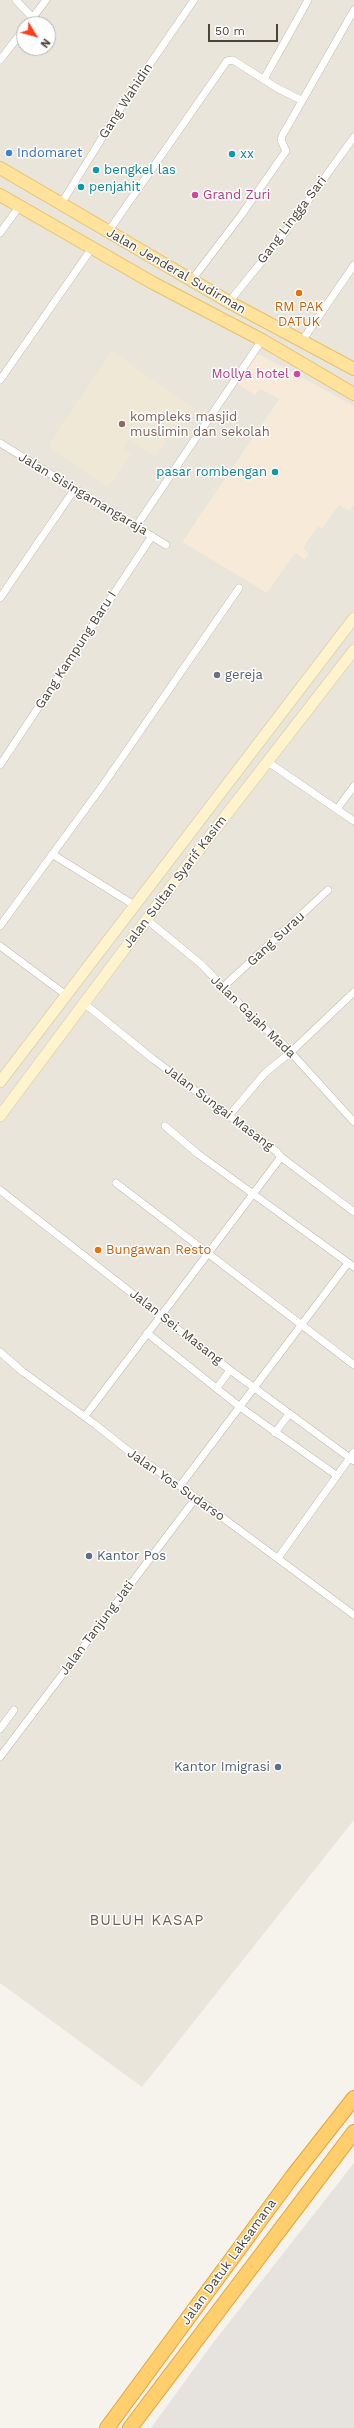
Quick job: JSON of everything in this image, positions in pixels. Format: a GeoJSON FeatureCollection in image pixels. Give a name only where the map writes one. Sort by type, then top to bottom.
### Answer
{"type":"FeatureCollection","features":[{"type":"Feature","properties":{"kind":"highway","name":"Jalan Datuk Laksamana"},"geometry":{"type":"LineString","coordinates":[[107,2428],[292,2177],[354,2098]]}},
{"type":"Feature","properties":{"kind":"highway","name":"Jalan Datuk Laksamana"},"geometry":{"type":"LineString","coordinates":[[130,2428],[354,2132]]}},
{"type":"Feature","properties":{"kind":"main road","name":"Jalan Jenderal Sudirman"},"geometry":{"type":"LineString","coordinates":[[0,168],[191,281],[354,369]]}},
{"type":"Feature","properties":{"kind":"main road","name":"Jalan Jenderal Sudirman"},"geometry":{"type":"LineString","coordinates":[[0,195],[153,283],[262,340],[354,394]]}},
{"type":"Feature","properties":{"kind":"street"},"geometry":{"type":"LineString","coordinates":[[16,0],[27,16]]}},
{"type":"Feature","properties":{"kind":"street"},"geometry":{"type":"LineString","coordinates":[[35,16],[46,0]]}},
{"type":"Feature","properties":{"kind":"street","name":"Gang Wahidin"},"geometry":{"type":"LineString","coordinates":[[61,204],[130,93],[194,0]]}},
{"type":"Feature","properties":{"kind":"street"},"geometry":{"type":"LineString","coordinates":[[264,79],[308,0]]}},
{"type":"Feature","properties":{"kind":"street"},"geometry":{"type":"LineString","coordinates":[[191,281],[242,214],[286,151],[281,138],[301,100],[354,10]]}},
{"type":"Feature","properties":{"kind":"street"},"geometry":{"type":"LineString","coordinates":[[0,60],[16,39]]}},
{"type":"Feature","properties":{"kind":"street"},"geometry":{"type":"LineString","coordinates":[[108,232],[227,61],[233,60],[301,100]]}},
{"type":"Feature","properties":{"kind":"street","name":"Gang Lingga Sari"},"geometry":{"type":"LineString","coordinates":[[229,302],[283,234],[354,137]]}},
{"type":"Feature","properties":{"kind":"street"},"geometry":{"type":"LineString","coordinates":[[0,234],[19,207]]}},
{"type":"Feature","properties":{"kind":"street"},"geometry":{"type":"LineString","coordinates":[[0,380],[92,248]]}},
{"type":"Feature","properties":{"kind":"street"},"geometry":{"type":"LineString","coordinates":[[302,342],[354,265]]}},
{"type":"Feature","properties":{"kind":"street"},"geometry":{"type":"LineString","coordinates":[[136,528],[262,340]]}},
{"type":"Feature","properties":{"kind":"street","name":"Jalan Sisingamangaraja"},"geometry":{"type":"LineString","coordinates":[[0,443],[74,490],[166,545]]}},
{"type":"Feature","properties":{"kind":"street"},"geometry":{"type":"LineString","coordinates":[[0,598],[74,490]]}},
{"type":"Feature","properties":{"kind":"street","name":"Gang Kampung Baru I"},"geometry":{"type":"LineString","coordinates":[[0,764],[152,536]]}},
{"type":"Feature","properties":{"kind":"street"},"geometry":{"type":"LineString","coordinates":[[0,926],[103,785],[239,588]]}},
{"type":"Feature","properties":{"kind":"street","name":"Jalan Sultan Syarif Kasim"},"geometry":{"type":"LineString","coordinates":[[0,1082],[354,618]]}},
{"type":"Feature","properties":{"kind":"street","name":"Jalan Sultan Syarif Kasim"},"geometry":{"type":"LineString","coordinates":[[0,1116],[146,919],[352,656]]}},
{"type":"Feature","properties":{"kind":"street"},"geometry":{"type":"LineString","coordinates":[[268,762],[354,821]]}},
{"type":"Feature","properties":{"kind":"street"},"geometry":{"type":"LineString","coordinates":[[337,809],[354,786]]}},
{"type":"Feature","properties":{"kind":"street"},"geometry":{"type":"LineString","coordinates":[[52,854],[134,905]]}},
{"type":"Feature","properties":{"kind":"street","name":"Gang Surau"},"geometry":{"type":"LineString","coordinates":[[223,987],[328,890]]}},
{"type":"Feature","properties":{"kind":"street","name":"Jalan Gajah Mada"},"geometry":{"type":"LineString","coordinates":[[146,919],[201,964],[252,1017],[291,1052],[354,1122]]}},
{"type":"Feature","properties":{"kind":"street"},"geometry":{"type":"LineString","coordinates":[[0,946],[66,995]]}},
{"type":"Feature","properties":{"kind":"street"},"geometry":{"type":"LineString","coordinates":[[228,1117],[265,1073],[291,1052],[354,992]]}},
{"type":"Feature","properties":{"kind":"street","name":"Jalan Sungai Masang"},"geometry":{"type":"LineString","coordinates":[[84,1004],[228,1117],[276,1151],[281,1157],[354,1212]]}},
{"type":"Feature","properties":{"kind":"street"},"geometry":{"type":"LineString","coordinates":[[165,1126],[198,1154],[254,1193],[351,1265],[302,1325],[180,1486]]}},
{"type":"Feature","properties":{"kind":"street"},"geometry":{"type":"LineString","coordinates":[[85,1416],[281,1157]]}},
{"type":"Feature","properties":{"kind":"street"},"geometry":{"type":"LineString","coordinates":[[116,1183],[354,1365]]}},
{"type":"Feature","properties":{"kind":"street","name":"Jalan Sei. Masang"},"geometry":{"type":"LineString","coordinates":[[0,1190],[230,1370],[289,1414],[353,1457]]}},
{"type":"Feature","properties":{"kind":"street"},"geometry":{"type":"LineString","coordinates":[[147,1333],[240,1407],[336,1475]]}},
{"type":"Feature","properties":{"kind":"street","name":"Jalan Yos Sudarso"},"geometry":{"type":"LineString","coordinates":[[0,1352],[23,1372],[85,1416],[126,1449],[180,1486],[195,1499],[278,1558],[354,1615]]}},
{"type":"Feature","properties":{"kind":"street"},"geometry":{"type":"LineString","coordinates":[[217,1388],[230,1370]]}},
{"type":"Feature","properties":{"kind":"street"},"geometry":{"type":"LineString","coordinates":[[275,1433],[289,1414]]}},
{"type":"Feature","properties":{"kind":"street"},"geometry":{"type":"LineString","coordinates":[[278,1558],[336,1475],[353,1457]]}},
{"type":"Feature","properties":{"kind":"street","name":"Jalan Tanjung Jati"},"geometry":{"type":"LineString","coordinates":[[0,1756],[195,1499]]}},
{"type":"Feature","properties":{"kind":"street"},"geometry":{"type":"LineString","coordinates":[[0,1729],[14,1710]]}},
{"type":"Feature","properties":{"kind":"shaded area"},"geometry":{"type":"Polygon","coordinates":[[[0,0],[354,0],[354,1820],[142,2087],[0,1983],[0,0]]]}},
{"type":"Feature","properties":{"kind":"shaded area","name":"kompleks masjid muslimin dan sekolah"},"geometry":{"type":"Polygon","coordinates":[[[112,351],[194,409],[155,456],[129,439],[123,449],[131,455],[108,487],[48,446],[112,351]]]}},
{"type":"Feature","properties":{"kind":"shaded area"},"geometry":{"type":"Polygon","coordinates":[[[253,351],[354,406],[354,505],[350,511],[339,505],[322,529],[318,526],[303,548],[309,554],[305,560],[295,553],[267,593],[182,542],[279,399],[260,389],[255,395],[233,381],[253,351]]]}},
{"type":"Feature","properties":{"kind":"shaded area"},"geometry":{"type":"Polygon","coordinates":[[[354,2163],[354,2428],[151,2428],[213,2343],[354,2163]]]}},
{"type":"Feature","properties":{"kind":"place","name":"Indomaret"},"geometry":{"type":"Point","coordinates":[9,153]}},
{"type":"Feature","properties":{"kind":"place","name":"xx"},"geometry":{"type":"Point","coordinates":[232,154]}},
{"type":"Feature","properties":{"kind":"place","name":"bengkel las"},"geometry":{"type":"Point","coordinates":[96,170]}},
{"type":"Feature","properties":{"kind":"place","name":"penjahit"},"geometry":{"type":"Point","coordinates":[81,187]}},
{"type":"Feature","properties":{"kind":"place","name":"Grand Zuri"},"geometry":{"type":"Point","coordinates":[195,195]}},
{"type":"Feature","properties":{"kind":"place","name":"RM PAK DATUK"},"geometry":{"type":"Point","coordinates":[299,293]}},
{"type":"Feature","properties":{"kind":"place","name":"Mollya hotel"},"geometry":{"type":"Point","coordinates":[297,374]}},
{"type":"Feature","properties":{"kind":"place","name":"kompleks masjid muslimin dan sekolah"},"geometry":{"type":"Point","coordinates":[122,424]}},
{"type":"Feature","properties":{"kind":"place","name":"pasar rombengan"},"geometry":{"type":"Point","coordinates":[275,472]}},
{"type":"Feature","properties":{"kind":"place","name":"gereja"},"geometry":{"type":"Point","coordinates":[217,675]}},
{"type":"Feature","properties":{"kind":"place","name":"Bungawan Resto"},"geometry":{"type":"Point","coordinates":[98,1250]}},
{"type":"Feature","properties":{"kind":"place","name":"Kantor Pos"},"geometry":{"type":"Point","coordinates":[89,1556]}},
{"type":"Feature","properties":{"kind":"place","name":"Kantor Imigrasi"},"geometry":{"type":"Point","coordinates":[278,1767]}},
{"type":"Feature","properties":{"kind":"district","name":"BULUH KASAP"},"geometry":{"type":"Point","coordinates":[147,1921]}}]}
